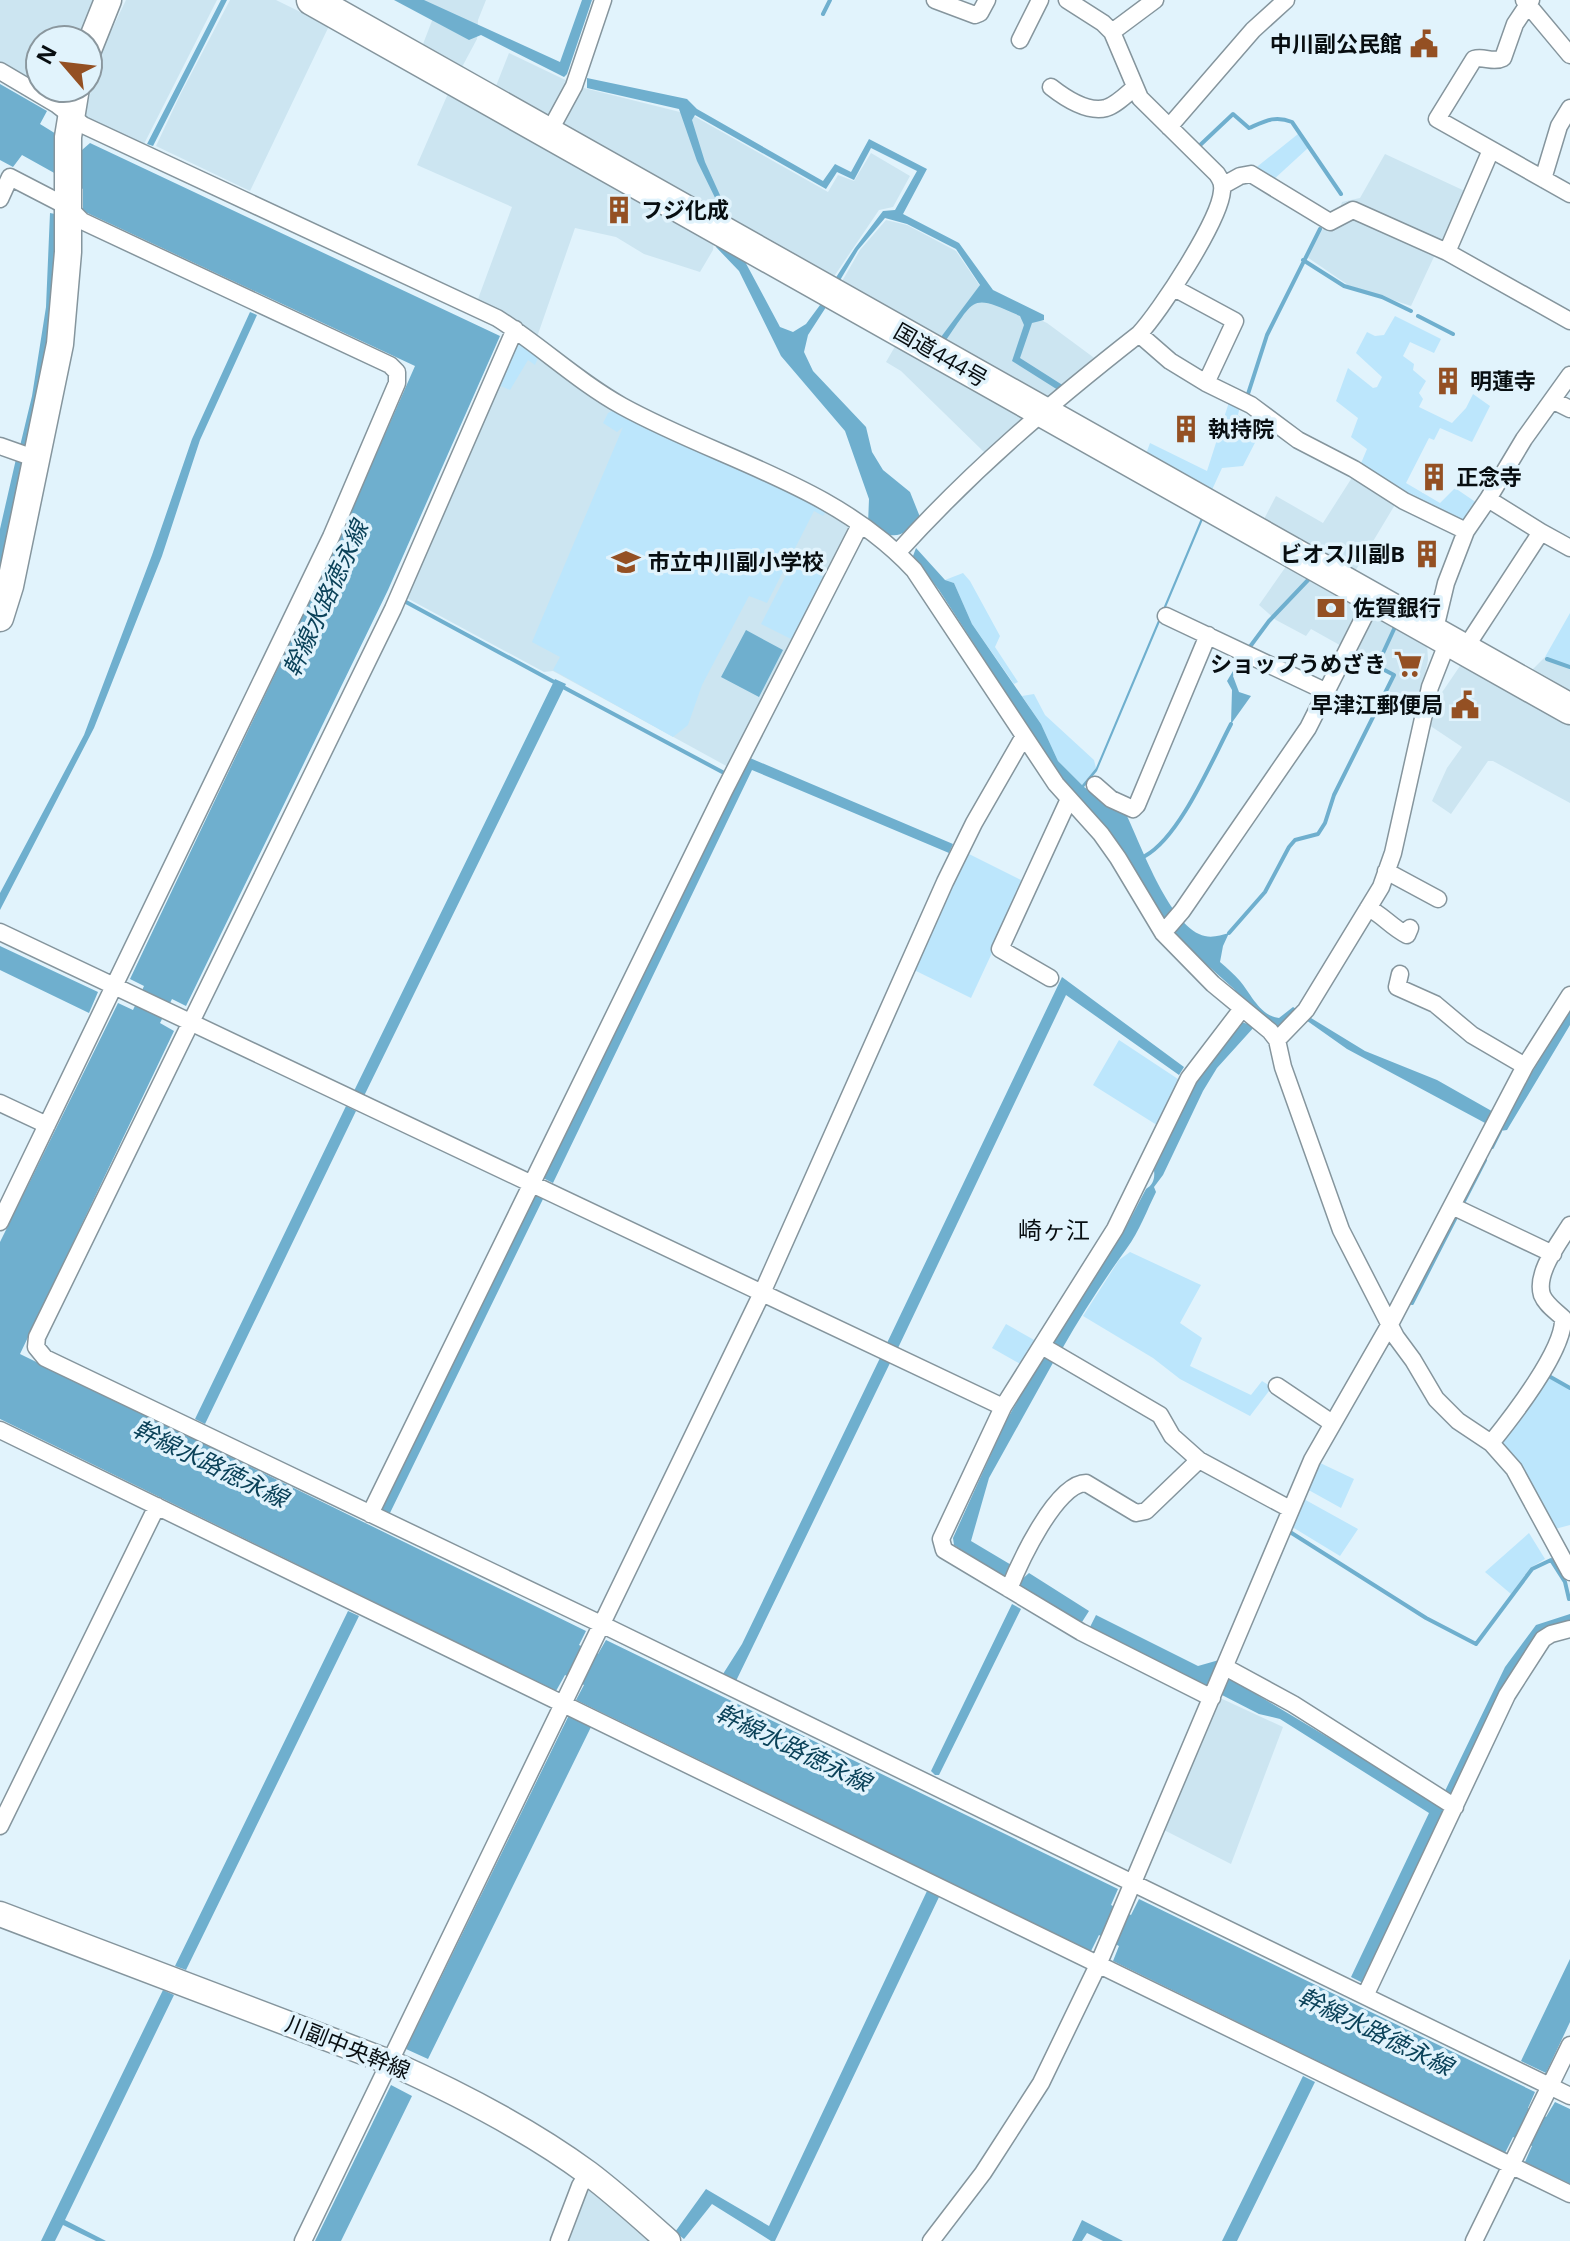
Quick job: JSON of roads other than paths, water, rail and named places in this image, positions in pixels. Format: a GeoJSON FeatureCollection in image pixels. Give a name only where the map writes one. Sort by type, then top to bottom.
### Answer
{"type":"FeatureCollection","features":[{"type":"Feature","properties":{"kind":"highway","name":"国道444号"},"geometry":{"type":"LineString","coordinates":[[312,0],[1570,709]]}},
{"type":"Feature","properties":{"kind":"main road"},"geometry":{"type":"LineString","coordinates":[[98,24],[108,0]]}},
{"type":"Feature","properties":{"kind":"main road"},"geometry":{"type":"LineString","coordinates":[[0,618],[10,586],[60,344],[68,252],[70,127],[74,104]]}},
{"type":"Feature","properties":{"kind":"street"},"geometry":{"type":"LineString","coordinates":[[549,132],[574,86],[603,0]]}},
{"type":"Feature","properties":{"kind":"street"},"geometry":{"type":"LineString","coordinates":[[935,0],[975,15],[980,13],[987,0]]}},
{"type":"Feature","properties":{"kind":"street"},"geometry":{"type":"LineString","coordinates":[[1020,40],[1040,0]]}},
{"type":"Feature","properties":{"kind":"street"},"geometry":{"type":"LineString","coordinates":[[898,552],[949,495],[1041,411],[1139,334],[1153,319],[1174,288],[1219,206],[1222,186],[1217,174],[1150,111],[1134,88],[1112,32],[1067,0]]}},
{"type":"Feature","properties":{"kind":"street"},"geometry":{"type":"LineString","coordinates":[[1112,32],[1155,0]]}},
{"type":"Feature","properties":{"kind":"street"},"geometry":{"type":"LineString","coordinates":[[1169,127],[1253,30],[1285,0]]}},
{"type":"Feature","properties":{"kind":"street"},"geometry":{"type":"LineString","coordinates":[[1570,55],[1528,2],[1515,24],[1503,58],[1474,59],[1437,119],[1570,194]]}},
{"type":"Feature","properties":{"kind":"street"},"geometry":{"type":"LineString","coordinates":[[0,71],[56,104],[70,127],[97,132],[497,318],[622,406],[811,492],[898,552],[914,570],[1069,799],[1118,858],[1163,933],[1183,956],[1277,1040],[1283,1067],[1341,1230],[1396,1337],[1436,1399],[1458,1421],[1491,1443],[1514,1469],[1570,1572]]}},
{"type":"Feature","properties":{"kind":"street"},"geometry":{"type":"LineString","coordinates":[[1051,87],[1069,101],[1096,109],[1109,108],[1134,88]]}},
{"type":"Feature","properties":{"kind":"street"},"geometry":{"type":"LineString","coordinates":[[1543,179],[1559,126],[1570,108]]}},
{"type":"Feature","properties":{"kind":"street"},"geometry":{"type":"LineString","coordinates":[[1447,252],[1491,150]]}},
{"type":"Feature","properties":{"kind":"street"},"geometry":{"type":"LineString","coordinates":[[1222,186],[1251,174],[1330,222],[1353,210],[1447,252],[1570,321]]}},
{"type":"Feature","properties":{"kind":"street"},"geometry":{"type":"LineString","coordinates":[[0,199],[10,177],[68,197],[82,221],[390,365],[397,372],[397,383],[331,537],[0,1222]]}},
{"type":"Feature","properties":{"kind":"street"},"geometry":{"type":"LineString","coordinates":[[1174,288],[1235,321],[1206,383]]}},
{"type":"Feature","properties":{"kind":"street"},"geometry":{"type":"LineString","coordinates":[[515,329],[393,609],[37,1337],[36,1347],[45,1358],[601,1624],[1570,2096]]}},
{"type":"Feature","properties":{"kind":"street"},"geometry":{"type":"LineString","coordinates":[[1139,334],[1170,361],[1251,405],[1298,440],[1354,469],[1404,501],[1466,531]]}},
{"type":"Feature","properties":{"kind":"street"},"geometry":{"type":"LineString","coordinates":[[1449,641],[1446,583],[1466,531],[1524,439],[1570,375]]}},
{"type":"Feature","properties":{"kind":"street"},"geometry":{"type":"LineString","coordinates":[[1552,400],[1570,409]]}},
{"type":"Feature","properties":{"kind":"street"},"geometry":{"type":"LineString","coordinates":[[0,446],[34,458]]}},
{"type":"Feature","properties":{"kind":"street"},"geometry":{"type":"LineString","coordinates":[[1488,499],[1570,548]]}},
{"type":"Feature","properties":{"kind":"street"},"geometry":{"type":"LineString","coordinates":[[370,1514],[717,805],[860,525]]}},
{"type":"Feature","properties":{"kind":"street"},"geometry":{"type":"LineString","coordinates":[[1277,1040],[1302,1014],[1381,887],[1393,853],[1430,687],[1449,641],[1541,532]]}},
{"type":"Feature","properties":{"kind":"street"},"geometry":{"type":"LineString","coordinates":[[1163,933],[1182,911],[1288,761],[1327,692],[1373,599]]}},
{"type":"Feature","properties":{"kind":"street"},"geometry":{"type":"LineString","coordinates":[[1166,616],[1327,692]]}},
{"type":"Feature","properties":{"kind":"street"},"geometry":{"type":"LineString","coordinates":[[1082,812],[1099,789],[1133,809],[1137,805],[1208,635]]}},
{"type":"Feature","properties":{"kind":"street"},"geometry":{"type":"LineString","coordinates":[[303,2241],[762,1293],[945,882],[974,823],[1024,736]]}},
{"type":"Feature","properties":{"kind":"street"},"geometry":{"type":"LineString","coordinates":[[1050,978],[1000,949],[1069,799]]}},
{"type":"Feature","properties":{"kind":"street"},"geometry":{"type":"LineString","coordinates":[[1386,871],[1438,899]]}},
{"type":"Feature","properties":{"kind":"street"},"geometry":{"type":"LineString","coordinates":[[1368,908],[1382,914],[1390,927],[1407,935],[1410,928]]}},
{"type":"Feature","properties":{"kind":"street"},"geometry":{"type":"LineString","coordinates":[[0,932],[1003,1407]]}},
{"type":"Feature","properties":{"kind":"street"},"geometry":{"type":"LineString","coordinates":[[1400,974],[1397,987],[1435,1004],[1480,1040],[1525,1066]]}},
{"type":"Feature","properties":{"kind":"street"},"geometry":{"type":"LineString","coordinates":[[931,2241],[983,2173],[1041,2083],[1098,1965],[1290,1509],[1332,1423],[1390,1324],[1495,1120],[1570,995]]}},
{"type":"Feature","properties":{"kind":"street"},"geometry":{"type":"LineString","coordinates":[[1212,1698],[1081,1632],[944,1550],[941,1539],[1003,1407],[1115,1229],[1189,1078],[1241,1010]]}},
{"type":"Feature","properties":{"kind":"street"},"geometry":{"type":"LineString","coordinates":[[0,1103],[47,1125]]}},
{"type":"Feature","properties":{"kind":"street"},"geometry":{"type":"LineString","coordinates":[[1452,1206],[1560,1250]]}},
{"type":"Feature","properties":{"kind":"street"},"geometry":{"type":"LineString","coordinates":[[1491,1443],[1540,1374],[1564,1329],[1563,1318],[1546,1303],[1541,1292],[1541,1278],[1560,1250],[1570,1225]]}},
{"type":"Feature","properties":{"kind":"street"},"geometry":{"type":"LineString","coordinates":[[1042,1346],[1160,1415],[1172,1436],[1199,1460],[1290,1509]]}},
{"type":"Feature","properties":{"kind":"street"},"geometry":{"type":"LineString","coordinates":[[1277,1386],[1332,1423]]}},
{"type":"Feature","properties":{"kind":"street"},"geometry":{"type":"LineString","coordinates":[[0,1430],[1570,2194]]}},
{"type":"Feature","properties":{"kind":"street"},"geometry":{"type":"LineString","coordinates":[[1009,1589],[1030,1541],[1062,1498],[1079,1483],[1086,1483],[1136,1513],[1146,1511],[1199,1460]]}},
{"type":"Feature","properties":{"kind":"street"},"geometry":{"type":"LineString","coordinates":[[0,1826],[157,1506]]}},
{"type":"Feature","properties":{"kind":"street"},"geometry":{"type":"LineString","coordinates":[[1365,1996],[1507,1695],[1543,1639],[1570,1629]]}},
{"type":"Feature","properties":{"kind":"street"},"geometry":{"type":"LineString","coordinates":[[1225,1667],[1293,1704],[1455,1807]]}},
{"type":"Feature","properties":{"kind":"street","name":"川副中央幹線"},"geometry":{"type":"LineString","coordinates":[[0,1914],[389,2062],[496,2116],[588,2173],[667,2240]]}},
{"type":"Feature","properties":{"kind":"street"},"geometry":{"type":"LineString","coordinates":[[1474,2241],[1570,2045]]}},
{"type":"Feature","properties":{"kind":"street"},"geometry":{"type":"LineString","coordinates":[[559,2241],[588,2173]]}},
{"type":"Feature","properties":{"kind":"water"},"geometry":{"type":"Polygon","coordinates":[[[221,0],[227,0],[153,146],[147,144],[221,0]]]}},
{"type":"Feature","properties":{"kind":"water"},"geometry":{"type":"Polygon","coordinates":[[[394,0],[424,0],[560,62],[582,0],[592,0],[564,77],[481,35],[469,40],[394,0]]]}},
{"type":"Feature","properties":{"kind":"water"},"geometry":{"type":"Polygon","coordinates":[[[587,78],[687,99],[697,109],[823,181],[835,164],[851,172],[869,139],[927,169],[903,214],[959,243],[993,290],[1044,315],[1044,320],[1032,323],[1020,358],[1064,386],[1058,390],[1012,361],[1024,325],[1020,316],[992,304],[983,302],[969,308],[946,340],[941,337],[980,285],[956,249],[907,224],[885,218],[858,250],[839,282],[835,279],[883,211],[895,210],[917,171],[871,148],[854,180],[837,172],[826,189],[695,115],[692,120],[705,162],[729,215],[722,212],[697,161],[679,109],[587,88],[587,78]]]}},
{"type":"Feature","properties":{"kind":"water","name":"幹線水路徳永線"},"geometry":{"type":"Polygon","coordinates":[[[0,84],[24,98],[24,104],[35,104],[47,111],[40,124],[82,150],[90,143],[500,336],[388,590],[186,1006],[172,999],[160,1023],[174,1031],[20,1354],[586,1631],[579,1645],[598,1654],[606,1640],[1118,1889],[1111,1905],[1131,1915],[1139,1899],[1535,2092],[1528,2108],[1546,2117],[1555,2102],[1570,2109],[1570,2184],[1525,2162],[1532,2146],[1513,2137],[1505,2153],[1113,1961],[1119,1946],[1099,1935],[1091,1951],[576,1700],[584,1685],[565,1675],[556,1691],[0,1419],[0,1242],[118,1003],[133,1010],[144,986],[130,979],[333,552],[415,366],[83,211],[83,189],[22,155],[13,167],[0,160],[0,84]]]}},
{"type":"Feature","properties":{"kind":"water"},"geometry":{"type":"Polygon","coordinates":[[[50,213],[55,214],[54,301],[47,353],[26,449],[20,446],[32,396],[46,307],[50,213]]]}},
{"type":"Feature","properties":{"kind":"water"},"geometry":{"type":"Polygon","coordinates":[[[718,243],[742,256],[780,327],[793,332],[806,324],[823,301],[828,304],[808,335],[804,352],[813,371],[866,427],[872,452],[883,470],[910,492],[920,517],[908,530],[891,535],[868,524],[869,499],[845,431],[781,356],[739,271],[716,247],[718,243]]]}},
{"type":"Feature","properties":{"kind":"water"},"geometry":{"type":"Polygon","coordinates":[[[250,312],[257,315],[200,440],[162,556],[94,728],[0,910],[0,893],[84,735],[192,439],[250,312]]]}},
{"type":"Feature","properties":{"kind":"water"},"geometry":{"type":"Polygon","coordinates":[[[16,459],[24,462],[0,570],[0,529],[16,459]]]}},
{"type":"Feature","properties":{"kind":"water"},"geometry":{"type":"Polygon","coordinates":[[[1202,516],[1097,771],[1084,787],[1126,814],[1156,880],[1187,926],[1206,936],[1229,933],[1220,962],[1240,981],[1261,1009],[1272,1016],[1279,1018],[1293,1007],[1365,1051],[1437,1080],[1504,1118],[1570,1010],[1570,1025],[1507,1130],[1500,1131],[1347,1049],[1296,1013],[1284,1025],[1278,1026],[1243,1001],[1234,989],[1177,938],[1059,775],[939,590],[913,556],[916,548],[945,580],[954,583],[972,624],[1041,724],[1058,761],[1082,785],[1096,768],[1202,516]]]}},
{"type":"Feature","properties":{"kind":"water"},"geometry":{"type":"Polygon","coordinates":[[[746,630],[783,650],[759,697],[721,677],[746,630]]]}},
{"type":"Feature","properties":{"kind":"water"},"geometry":{"type":"Polygon","coordinates":[[[1242,656],[1233,676],[1239,692],[1251,696],[1231,724],[1232,690],[1227,681],[1242,656]]]}},
{"type":"Feature","properties":{"kind":"water"},"geometry":{"type":"Polygon","coordinates":[[[555,679],[566,684],[364,1096],[354,1091],[555,679]]]}},
{"type":"Feature","properties":{"kind":"water"},"geometry":{"type":"Polygon","coordinates":[[[750,758],[953,844],[949,853],[752,770],[553,1183],[543,1178],[750,758]]]}},
{"type":"Feature","properties":{"kind":"water"},"geometry":{"type":"Polygon","coordinates":[[[0,946],[98,992],[89,1013],[0,970],[0,946]]]}},
{"type":"Feature","properties":{"kind":"water"},"geometry":{"type":"Polygon","coordinates":[[[1062,977],[1184,1067],[1179,1075],[1066,995],[898,1348],[887,1343],[1062,977]]]}},
{"type":"Feature","properties":{"kind":"water"},"geometry":{"type":"Polygon","coordinates":[[[1241,1022],[1255,1026],[1217,1068],[1203,1091],[1163,1175],[1154,1187],[1156,1192],[1135,1235],[1062,1349],[1054,1345],[1053,1341],[1125,1229],[1146,1189],[1152,1184],[1154,1170],[1196,1083],[1241,1022]]]}},
{"type":"Feature","properties":{"kind":"water"},"geometry":{"type":"Polygon","coordinates":[[[346,1106],[356,1111],[205,1424],[195,1419],[346,1106]]]}},
{"type":"Feature","properties":{"kind":"water"},"geometry":{"type":"Polygon","coordinates":[[[535,1195],[543,1199],[389,1515],[380,1511],[535,1195]]]}},
{"type":"Feature","properties":{"kind":"water"},"geometry":{"type":"Polygon","coordinates":[[[1047,1357],[1054,1361],[989,1478],[971,1541],[1013,1566],[1005,1578],[954,1545],[953,1538],[1005,1423],[1041,1359],[1047,1357]]]}},
{"type":"Feature","properties":{"kind":"water"},"geometry":{"type":"Polygon","coordinates":[[[880,1358],[890,1363],[736,1681],[723,1674],[742,1644],[880,1358]]]}},
{"type":"Feature","properties":{"kind":"water"},"geometry":{"type":"Polygon","coordinates":[[[1029,1573],[1089,1611],[1082,1622],[1020,1586],[1020,1581],[1029,1573]]]}},
{"type":"Feature","properties":{"kind":"water"},"geometry":{"type":"Polygon","coordinates":[[[1012,1604],[1021,1609],[939,1775],[935,1775],[931,1771],[1012,1604]]]}},
{"type":"Feature","properties":{"kind":"water"},"geometry":{"type":"Polygon","coordinates":[[[348,1611],[359,1616],[186,1970],[175,1966],[348,1611]]]}},
{"type":"Feature","properties":{"kind":"water"},"geometry":{"type":"Polygon","coordinates":[[[1570,1614],[1570,1620],[1542,1629],[1511,1674],[1451,1796],[1444,1793],[1505,1667],[1536,1625],[1570,1614]]]}},
{"type":"Feature","properties":{"kind":"water"},"geometry":{"type":"Polygon","coordinates":[[[1096,1615],[1198,1666],[1219,1660],[1208,1687],[1090,1627],[1096,1615]]]}},
{"type":"Feature","properties":{"kind":"water"},"geometry":{"type":"Polygon","coordinates":[[[1229,1678],[1446,1808],[1363,1983],[1351,1977],[1429,1813],[1280,1719],[1259,1714],[1220,1694],[1229,1678]]]}},
{"type":"Feature","properties":{"kind":"water"},"geometry":{"type":"Polygon","coordinates":[[[569,1715],[591,1727],[428,2059],[406,2049],[569,1715]]]}},
{"type":"Feature","properties":{"kind":"water"},"geometry":{"type":"Polygon","coordinates":[[[927,1891],[939,1897],[775,2241],[712,2204],[684,2239],[675,2232],[706,2189],[769,2226],[927,1891]]]}},
{"type":"Feature","properties":{"kind":"water"},"geometry":{"type":"Polygon","coordinates":[[[1570,1959],[1570,2022],[1546,2073],[1521,2061],[1570,1959]]]}},
{"type":"Feature","properties":{"kind":"water"},"geometry":{"type":"Polygon","coordinates":[[[163,1990],[174,1995],[65,2220],[106,2241],[96,2241],[63,2225],[55,2241],[41,2241],[163,1990]]]}},
{"type":"Feature","properties":{"kind":"water"},"geometry":{"type":"Polygon","coordinates":[[[1303,2076],[1315,2082],[1237,2241],[1222,2241],[1303,2076]]]}},
{"type":"Feature","properties":{"kind":"water"},"geometry":{"type":"Polygon","coordinates":[[[391,2085],[412,2096],[341,2241],[315,2241],[391,2085]]]}},
{"type":"Feature","properties":{"kind":"water"},"geometry":{"type":"Polygon","coordinates":[[[1082,2220],[1123,2241],[1103,2241],[1087,2233],[1082,2241],[1072,2241],[1082,2220]]]}},
{"type":"Feature","properties":{"kind":"waterway"},"geometry":{"type":"LineString","coordinates":[[823,14],[830,0]]}},
{"type":"Feature","properties":{"kind":"waterway"},"geometry":{"type":"LineString","coordinates":[[1197,148],[1233,114],[1249,128],[1270,120],[1286,120],[1292,122],[1341,194]]}},
{"type":"Feature","properties":{"kind":"waterway"},"geometry":{"type":"LineString","coordinates":[[1247,397],[1267,335],[1320,229]]}},
{"type":"Feature","properties":{"kind":"waterway"},"geometry":{"type":"LineString","coordinates":[[1303,260],[1344,286],[1382,297],[1411,311]]}},
{"type":"Feature","properties":{"kind":"waterway"},"geometry":{"type":"LineString","coordinates":[[1418,316],[1453,334]]}},
{"type":"Feature","properties":{"kind":"waterway"},"geometry":{"type":"LineString","coordinates":[[1249,648],[1269,621],[1309,579]]}},
{"type":"Feature","properties":{"kind":"waterway"},"geometry":{"type":"LineString","coordinates":[[406,602],[556,683]]}},
{"type":"Feature","properties":{"kind":"waterway"},"geometry":{"type":"LineString","coordinates":[[1229,933],[1265,892],[1295,840],[1318,834],[1325,823],[1334,795],[1394,675],[1377,666],[1395,627]]}},
{"type":"Feature","properties":{"kind":"waterway"},"geometry":{"type":"LineString","coordinates":[[1547,659],[1570,667]]}},
{"type":"Feature","properties":{"kind":"waterway"},"geometry":{"type":"LineString","coordinates":[[563,687],[726,774]]}},
{"type":"Feature","properties":{"kind":"waterway"},"geometry":{"type":"LineString","coordinates":[[1145,856],[1171,832],[1183,815],[1231,724]]}},
{"type":"Feature","properties":{"kind":"waterway"},"geometry":{"type":"LineString","coordinates":[[1492,1147],[1500,1131]]}},
{"type":"Feature","properties":{"kind":"waterway"},"geometry":{"type":"LineString","coordinates":[[1463,1203],[1485,1160]]}},
{"type":"Feature","properties":{"kind":"waterway"},"geometry":{"type":"LineString","coordinates":[[1412,1303],[1457,1215]]}},
{"type":"Feature","properties":{"kind":"waterway"},"geometry":{"type":"LineString","coordinates":[[1547,1375],[1570,1388]]}},
{"type":"Feature","properties":{"kind":"waterway"},"geometry":{"type":"LineString","coordinates":[[1290,1532],[1426,1618],[1476,1644],[1532,1569],[1551,1560],[1565,1582],[1569,1599]]}},
{"type":"Feature","properties":{"kind":"place","name":"中川副公民館"},"geometry":{"type":"Point","coordinates":[1424,44]}},
{"type":"Feature","properties":{"kind":"place","name":"フジ化成"},"geometry":{"type":"Point","coordinates":[619,210]}},
{"type":"Feature","properties":{"kind":"place","name":"明蓮寺"},"geometry":{"type":"Point","coordinates":[1448,381]}},
{"type":"Feature","properties":{"kind":"place","name":"執持院"},"geometry":{"type":"Point","coordinates":[1186,429]}},
{"type":"Feature","properties":{"kind":"place","name":"正念寺"},"geometry":{"type":"Point","coordinates":[1434,477]}},
{"type":"Feature","properties":{"kind":"place","name":"ビオス川副B"},"geometry":{"type":"Point","coordinates":[1427,554]}},
{"type":"Feature","properties":{"kind":"place","name":"市立中川副小学校"},"geometry":{"type":"Point","coordinates":[626,562]}},
{"type":"Feature","properties":{"kind":"place","name":"佐賀銀行"},"geometry":{"type":"Point","coordinates":[1331,608]}},
{"type":"Feature","properties":{"kind":"place","name":"ショップうめざき"},"geometry":{"type":"Point","coordinates":[1408,664]}},
{"type":"Feature","properties":{"kind":"place","name":"早津江郵便局"},"geometry":{"type":"Point","coordinates":[1465,705]}},
{"type":"Feature","properties":{"kind":"district","name":"崎ヶ江"},"geometry":{"type":"Point","coordinates":[1054,1231]}}]}
